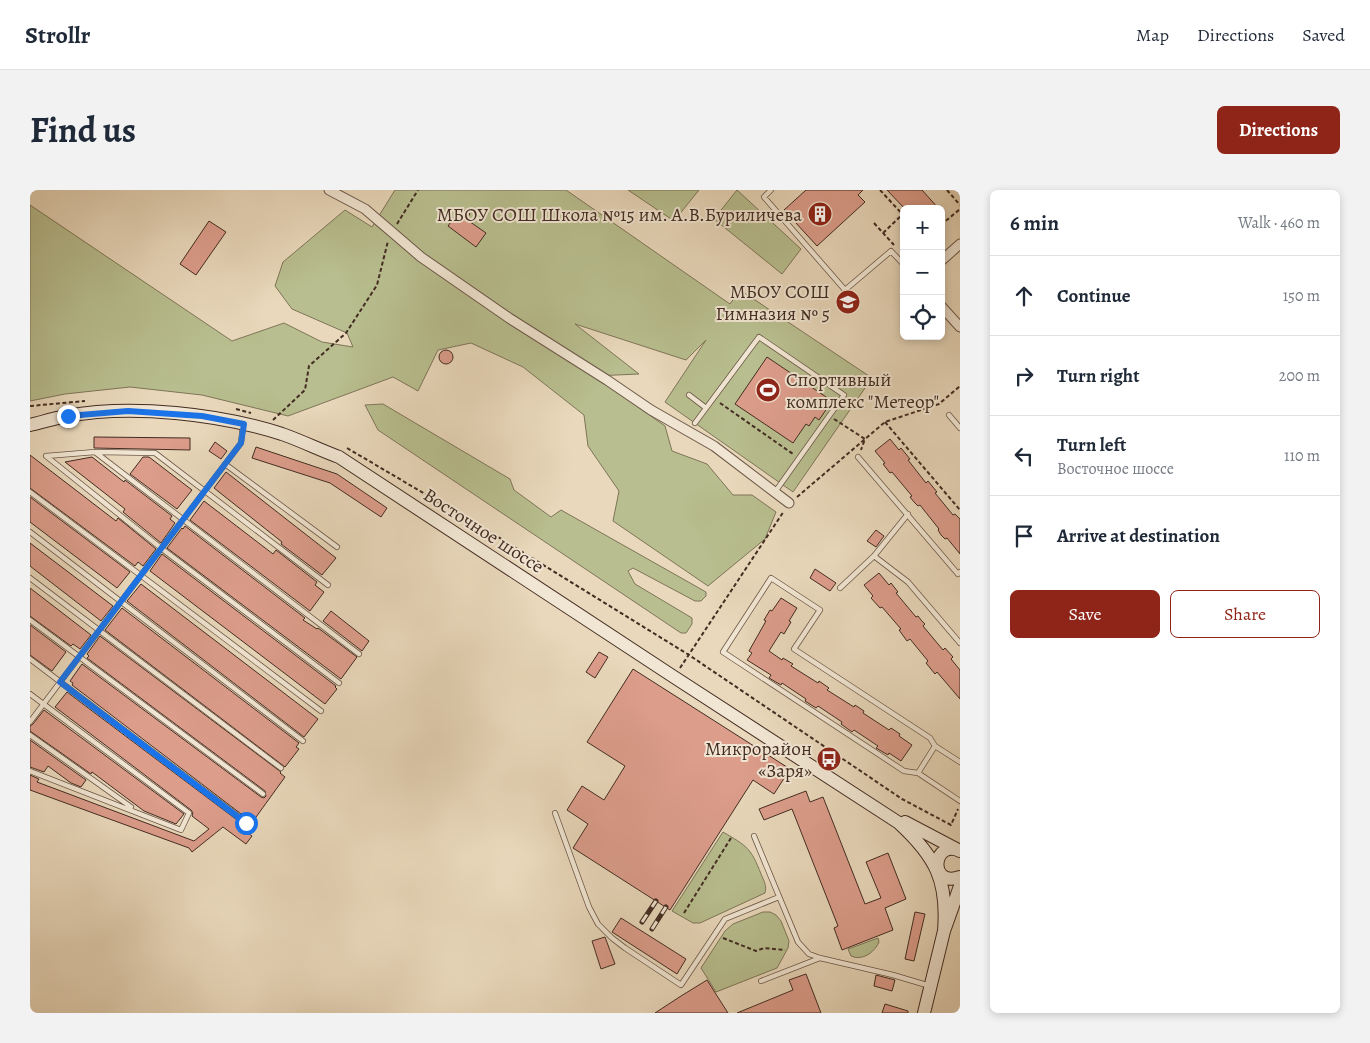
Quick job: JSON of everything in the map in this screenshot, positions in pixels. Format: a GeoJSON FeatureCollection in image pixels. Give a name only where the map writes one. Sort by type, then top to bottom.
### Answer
{"type":"FeatureCollection","features":[{"type":"Feature","properties":{"kind":"main road","name":"Восточное шоссе"},"geometry":{"type":"LineString","coordinates":[[30,425],[68,416],[128,411],[202,416],[244,424],[284,435],[339,457],[674,678],[900,823],[927,851],[937,868],[945,903],[944,931]]}},
{"type":"Feature","properties":{"kind":"main road","name":"Восточное шоссе"},"geometry":{"type":"LineString","coordinates":[[876,807],[960,851]]}},
{"type":"Feature","properties":{"kind":"main road"},"geometry":{"type":"LineString","coordinates":[[960,851],[949,849],[942,852],[938,858],[937,868],[942,876],[947,878],[960,877]]}},
{"type":"Feature","properties":{"kind":"main road","name":"Восточное шоссе"},"geometry":{"type":"LineString","coordinates":[[924,1013],[932,987],[944,931],[960,886]]}},
{"type":"Feature","properties":{"kind":"street"},"geometry":{"type":"LineString","coordinates":[[329,190],[365,209],[393,231],[421,257],[501,312],[608,380],[651,410],[714,446],[789,503]]}},
{"type":"Feature","properties":{"kind":"street"},"geometry":{"type":"LineString","coordinates":[[945,257],[960,244]]}},
{"type":"Feature","properties":{"kind":"street"},"geometry":{"type":"LineString","coordinates":[[945,310],[960,327]]}},
{"type":"Feature","properties":{"kind":"lane"},"geometry":{"type":"LineString","coordinates":[[772,190],[764,197],[845,290],[891,251],[900,261]]}},
{"type":"Feature","properties":{"kind":"lane"},"geometry":{"type":"LineString","coordinates":[[695,423],[759,338],[844,395],[775,492]]}},
{"type":"Feature","properties":{"kind":"lane"},"geometry":{"type":"LineString","coordinates":[[689,395],[706,408]]}},
{"type":"Feature","properties":{"kind":"lane"},"geometry":{"type":"LineString","coordinates":[[949,415],[960,428]]}},
{"type":"Feature","properties":{"kind":"lane"},"geometry":{"type":"LineString","coordinates":[[30,722],[241,443],[244,424]]}},
{"type":"Feature","properties":{"kind":"lane"},"geometry":{"type":"LineString","coordinates":[[95,452],[359,654]]}},
{"type":"Feature","properties":{"kind":"lane"},"geometry":{"type":"LineString","coordinates":[[328,585],[155,453],[95,452],[46,456],[161,548],[339,683]]}},
{"type":"Feature","properties":{"kind":"lane"},"geometry":{"type":"LineString","coordinates":[[858,457],[958,574],[960,572]]}},
{"type":"Feature","properties":{"kind":"lane"},"geometry":{"type":"LineString","coordinates":[[225,464],[337,547]]}},
{"type":"Feature","properties":{"kind":"lane"},"geometry":{"type":"LineString","coordinates":[[30,492],[321,711]]}},
{"type":"Feature","properties":{"kind":"lane"},"geometry":{"type":"LineString","coordinates":[[840,588],[874,556],[908,514]]}},
{"type":"Feature","properties":{"kind":"lane"},"geometry":{"type":"LineString","coordinates":[[30,532],[303,741]]}},
{"type":"Feature","properties":{"kind":"lane"},"geometry":{"type":"LineString","coordinates":[[874,556],[908,582],[960,643]]}},
{"type":"Feature","properties":{"kind":"lane"},"geometry":{"type":"LineString","coordinates":[[30,578],[281,768]]}},
{"type":"Feature","properties":{"kind":"lane"},"geometry":{"type":"LineString","coordinates":[[960,762],[935,746],[930,738],[794,649],[820,610],[771,578],[723,652],[904,771],[918,773],[960,802]]}},
{"type":"Feature","properties":{"kind":"lane"},"geometry":{"type":"LineString","coordinates":[[30,620],[263,794]]}},
{"type":"Feature","properties":{"kind":"lane"},"geometry":{"type":"LineString","coordinates":[[30,659],[246,823]]}},
{"type":"Feature","properties":{"kind":"lane"},"geometry":{"type":"LineString","coordinates":[[30,694],[189,813],[181,830],[30,771]]}},
{"type":"Feature","properties":{"kind":"lane"},"geometry":{"type":"LineString","coordinates":[[30,735],[137,812]]}},
{"type":"Feature","properties":{"kind":"lane"},"geometry":{"type":"LineString","coordinates":[[918,773],[935,746]]}},
{"type":"Feature","properties":{"kind":"lane"},"geometry":{"type":"LineString","coordinates":[[91,794],[98,784]]}},
{"type":"Feature","properties":{"kind":"lane"},"geometry":{"type":"LineString","coordinates":[[554,812],[588,907],[598,924],[625,948],[681,985],[725,919],[779,897]]}},
{"type":"Feature","properties":{"kind":"lane"},"geometry":{"type":"LineString","coordinates":[[754,836],[798,942],[809,954],[932,987]]}},
{"type":"Feature","properties":{"kind":"lane"},"geometry":{"type":"LineString","coordinates":[[761,981],[820,958]]}},
{"type":"Feature","properties":{"kind":"path"},"geometry":{"type":"LineString","coordinates":[[273,420],[305,390],[309,366],[346,332],[377,285],[389,237],[418,190]]}},
{"type":"Feature","properties":{"kind":"path"},"geometry":{"type":"LineString","coordinates":[[880,190],[900,212]]}},
{"type":"Feature","properties":{"kind":"path"},"geometry":{"type":"LineString","coordinates":[[947,190],[960,205]]}},
{"type":"Feature","properties":{"kind":"path"},"geometry":{"type":"LineString","coordinates":[[945,221],[960,208]]}},
{"type":"Feature","properties":{"kind":"path"},"geometry":{"type":"LineString","coordinates":[[883,233],[900,218]]}},
{"type":"Feature","properties":{"kind":"path"},"geometry":{"type":"LineString","coordinates":[[874,223],[899,249]]}},
{"type":"Feature","properties":{"kind":"path"},"geometry":{"type":"LineString","coordinates":[[674,678],[789,503],[885,422],[939,404],[960,386]]}},
{"type":"Feature","properties":{"kind":"path"},"geometry":{"type":"LineString","coordinates":[[714,398],[799,459]]}},
{"type":"Feature","properties":{"kind":"path"},"geometry":{"type":"LineString","coordinates":[[830,416],[865,439]]}},
{"type":"Feature","properties":{"kind":"path"},"geometry":{"type":"LineString","coordinates":[[885,422],[960,510]]}},
{"type":"Feature","properties":{"kind":"path"},"geometry":{"type":"LineString","coordinates":[[858,457],[865,439]]}},
{"type":"Feature","properties":{"kind":"path"},"geometry":{"type":"LineString","coordinates":[[951,825],[960,802]]}},
{"type":"Feature","properties":{"kind":"path"},"geometry":{"type":"LineString","coordinates":[[684,913],[731,838]]}},
{"type":"Feature","properties":{"kind":"path"},"geometry":{"type":"LineString","coordinates":[[723,938],[756,951],[764,948],[785,950]]}},
{"type":"Feature","properties":{"kind":"green space"},"geometry":{"type":"Polygon","coordinates":[[[395,190],[566,190],[730,304],[740,290],[872,378],[793,492],[665,402],[706,340],[686,360],[575,324],[639,374],[594,376],[665,426],[672,451],[707,464],[733,495],[752,495],[776,512],[765,539],[708,586],[613,521],[619,491],[588,446],[584,415],[523,367],[471,343],[438,350],[418,391],[393,377],[288,416],[202,395],[130,387],[65,394],[30,401],[30,205],[232,341],[284,323],[322,342],[353,347],[347,333],[292,309],[275,286],[283,262],[345,210],[372,227],[395,190]]]}},
{"type":"Feature","properties":{"kind":"green space"},"geometry":{"type":"Polygon","coordinates":[[[628,190],[699,190],[674,221],[628,190]]]}},
{"type":"Feature","properties":{"kind":"green space"},"geometry":{"type":"Polygon","coordinates":[[[737,190],[801,249],[782,274],[714,219],[737,190]]]}},
{"type":"Feature","properties":{"kind":"green space"},"geometry":{"type":"Polygon","coordinates":[[[383,404],[510,479],[514,490],[551,517],[561,510],[706,592],[706,596],[701,601],[695,601],[633,568],[628,571],[635,584],[692,618],[692,624],[686,633],[681,633],[378,430],[365,405],[383,404]]]}},
{"type":"Feature","properties":{"kind":"green space"},"geometry":{"type":"Polygon","coordinates":[[[723,832],[747,848],[751,853],[764,881],[765,893],[700,923],[693,923],[672,911],[723,832]]]}},
{"type":"Feature","properties":{"kind":"green space"},"geometry":{"type":"Polygon","coordinates":[[[763,912],[770,912],[776,915],[781,921],[789,941],[788,948],[777,968],[716,992],[701,968],[725,931],[733,924],[763,912]]]}},
{"type":"Feature","properties":{"kind":"green space"},"geometry":{"type":"Polygon","coordinates":[[[878,938],[879,942],[871,953],[863,957],[851,956],[848,949],[878,938]]]}},
{"type":"Feature","properties":{"kind":"building","name":"МБОУ СОШ Школа №15 им. А.В.Буриличева"},"geometry":{"type":"Polygon","coordinates":[[[806,190],[863,190],[858,195],[865,202],[817,246],[784,210],[806,190]]]}},
{"type":"Feature","properties":{"kind":"building"},"geometry":{"type":"Polygon","coordinates":[[[887,190],[922,190],[935,205],[901,205],[887,190]]]}},
{"type":"Feature","properties":{"kind":"building"},"geometry":{"type":"Polygon","coordinates":[[[461,208],[470,214],[466,219],[486,233],[476,247],[448,226],[461,208]]]}},
{"type":"Feature","properties":{"kind":"building"},"geometry":{"type":"Polygon","coordinates":[[[209,221],[226,232],[196,275],[180,264],[209,221]]]}},
{"type":"Feature","properties":{"kind":"building"},"geometry":{"type":"Polygon","coordinates":[[[446,350],[451,352],[453,357],[451,362],[446,364],[441,362],[439,357],[441,352],[446,350]]]}},
{"type":"Feature","properties":{"kind":"building"},"geometry":{"type":"Polygon","coordinates":[[[767,357],[832,401],[819,420],[815,417],[809,426],[806,424],[793,443],[735,404],[767,357]]]}},
{"type":"Feature","properties":{"kind":"building"},"geometry":{"type":"Polygon","coordinates":[[[94,437],[190,438],[190,450],[94,448],[94,437]]]}},
{"type":"Feature","properties":{"kind":"building"},"geometry":{"type":"Polygon","coordinates":[[[890,439],[899,450],[901,448],[910,459],[908,460],[926,483],[928,481],[937,492],[935,493],[953,515],[955,514],[960,519],[960,554],[947,538],[945,539],[941,535],[939,529],[920,505],[918,506],[914,502],[910,497],[912,496],[892,472],[890,473],[883,464],[885,463],[875,451],[890,439]]]}},
{"type":"Feature","properties":{"kind":"building"},"geometry":{"type":"Polygon","coordinates":[[[215,442],[227,451],[221,459],[209,451],[215,442]]]}},
{"type":"Feature","properties":{"kind":"building"},"geometry":{"type":"Polygon","coordinates":[[[256,447],[337,474],[387,508],[381,517],[330,483],[252,458],[256,447]]]}},
{"type":"Feature","properties":{"kind":"building"},"geometry":{"type":"Polygon","coordinates":[[[30,455],[116,521],[118,518],[156,549],[143,566],[138,562],[135,566],[30,488],[30,455]]]}},
{"type":"Feature","properties":{"kind":"building"},"geometry":{"type":"Polygon","coordinates":[[[92,457],[172,516],[170,519],[175,523],[161,543],[123,512],[125,509],[65,462],[92,457]]]}},
{"type":"Feature","properties":{"kind":"building"},"geometry":{"type":"Polygon","coordinates":[[[143,457],[149,457],[192,490],[177,509],[130,474],[143,457]]]}},
{"type":"Feature","properties":{"kind":"building"},"geometry":{"type":"Polygon","coordinates":[[[226,472],[336,558],[322,575],[281,544],[282,542],[214,488],[226,472]]]}},
{"type":"Feature","properties":{"kind":"building"},"geometry":{"type":"Polygon","coordinates":[[[30,497],[130,572],[117,588],[30,522],[30,497]]]}},
{"type":"Feature","properties":{"kind":"building"},"geometry":{"type":"Polygon","coordinates":[[[204,501],[273,554],[276,550],[317,582],[315,585],[324,592],[310,611],[190,520],[204,501]]]}},
{"type":"Feature","properties":{"kind":"building"},"geometry":{"type":"Polygon","coordinates":[[[185,526],[305,618],[303,620],[318,628],[357,657],[341,679],[167,548],[185,526]]]}},
{"type":"Feature","properties":{"kind":"building"},"geometry":{"type":"Polygon","coordinates":[[[876,530],[884,536],[876,547],[867,541],[876,530]]]}},
{"type":"Feature","properties":{"kind":"building"},"geometry":{"type":"Polygon","coordinates":[[[30,543],[113,606],[101,621],[30,566],[30,543]]]}},
{"type":"Feature","properties":{"kind":"building"},"geometry":{"type":"Polygon","coordinates":[[[162,554],[336,686],[337,689],[325,704],[150,571],[162,554]]]}},
{"type":"Feature","properties":{"kind":"building"},"geometry":{"type":"Polygon","coordinates":[[[815,569],[836,583],[830,591],[810,578],[815,569]]]}},
{"type":"Feature","properties":{"kind":"building"},"geometry":{"type":"Polygon","coordinates":[[[879,573],[889,585],[891,583],[898,592],[896,593],[916,617],[918,616],[925,624],[923,626],[943,650],[945,648],[953,657],[951,659],[960,670],[960,699],[937,672],[935,674],[926,663],[928,661],[910,639],[907,641],[899,630],[901,629],[882,607],[880,608],[871,598],[873,596],[864,585],[879,573]]]}},
{"type":"Feature","properties":{"kind":"building"},"geometry":{"type":"Polygon","coordinates":[[[141,584],[318,719],[304,737],[127,601],[141,584]]]}},
{"type":"Feature","properties":{"kind":"building"},"geometry":{"type":"Polygon","coordinates":[[[30,588],[91,635],[80,649],[73,644],[71,646],[30,616],[30,588]]]}},
{"type":"Feature","properties":{"kind":"building"},"geometry":{"type":"Polygon","coordinates":[[[781,598],[797,608],[784,634],[781,632],[769,651],[782,660],[783,658],[793,664],[791,666],[818,683],[819,681],[829,688],[827,690],[854,707],[855,705],[864,711],[863,713],[889,730],[891,728],[900,734],[899,736],[912,745],[901,761],[889,753],[888,755],[876,748],[878,746],[854,730],[852,732],[841,724],[842,722],[818,706],[816,708],[805,701],[806,699],[782,683],[781,685],[769,678],[771,675],[747,660],[752,653],[749,651],[766,621],[764,620],[781,598]]]}},
{"type":"Feature","properties":{"kind":"building"},"geometry":{"type":"Polygon","coordinates":[[[122,608],[299,743],[296,747],[299,749],[285,767],[105,630],[122,608]]]}},
{"type":"Feature","properties":{"kind":"building"},"geometry":{"type":"Polygon","coordinates":[[[331,611],[369,641],[362,651],[323,621],[331,611]]]}},
{"type":"Feature","properties":{"kind":"building"},"geometry":{"type":"Polygon","coordinates":[[[30,625],[66,652],[52,671],[30,655],[30,625]]]}},
{"type":"Feature","properties":{"kind":"building"},"geometry":{"type":"Polygon","coordinates":[[[100,636],[281,772],[285,777],[251,824],[249,820],[72,685],[73,683],[70,681],[82,664],[261,797],[264,798],[266,796],[265,791],[87,658],[89,656],[87,654],[100,636]]]}},
{"type":"Feature","properties":{"kind":"building"},"geometry":{"type":"Polygon","coordinates":[[[599,652],[608,657],[595,678],[586,672],[599,652]]]}},
{"type":"Feature","properties":{"kind":"building"},"geometry":{"type":"Polygon","coordinates":[[[633,669],[790,769],[774,794],[753,780],[670,910],[573,848],[588,824],[567,810],[582,786],[604,800],[625,766],[587,742],[633,669]]]}},
{"type":"Feature","properties":{"kind":"building"},"geometry":{"type":"Polygon","coordinates":[[[67,692],[245,826],[249,827],[246,831],[252,836],[246,844],[223,827],[192,852],[189,848],[30,790],[30,775],[39,779],[37,782],[194,841],[209,829],[192,816],[191,810],[55,707],[67,692]]]}},
{"type":"Feature","properties":{"kind":"building"},"geometry":{"type":"Polygon","coordinates":[[[44,710],[184,814],[176,824],[144,811],[92,772],[91,774],[30,731],[30,726],[44,710]]]}},
{"type":"Feature","properties":{"kind":"building"},"geometry":{"type":"Polygon","coordinates":[[[30,740],[86,780],[81,787],[71,783],[48,766],[44,772],[30,767],[30,740]]]}},
{"type":"Feature","properties":{"kind":"building"},"geometry":{"type":"Polygon","coordinates":[[[806,791],[810,802],[823,797],[865,904],[881,898],[866,862],[888,853],[906,899],[885,908],[893,930],[842,950],[834,928],[838,926],[792,809],[764,820],[759,809],[806,791]]]}},
{"type":"Feature","properties":{"kind":"building"},"geometry":{"type":"Polygon","coordinates":[[[915,912],[925,914],[914,961],[905,959],[915,912]]]}},
{"type":"Feature","properties":{"kind":"building"},"geometry":{"type":"Polygon","coordinates":[[[621,918],[686,959],[677,974],[612,932],[621,918]]]}},
{"type":"Feature","properties":{"kind":"building"},"geometry":{"type":"Polygon","coordinates":[[[605,937],[615,964],[601,969],[592,941],[605,937]]]}},
{"type":"Feature","properties":{"kind":"building"},"geometry":{"type":"Polygon","coordinates":[[[806,974],[821,1013],[737,1013],[793,990],[789,980],[806,974]]]}},
{"type":"Feature","properties":{"kind":"building"},"geometry":{"type":"Polygon","coordinates":[[[876,975],[895,980],[892,991],[874,986],[876,975]]]}},
{"type":"Feature","properties":{"kind":"building"},"geometry":{"type":"Polygon","coordinates":[[[707,980],[728,1013],[655,1013],[681,996],[707,980]]]}},
{"type":"Feature","properties":{"kind":"building"},"geometry":{"type":"Polygon","coordinates":[[[885,1004],[908,1011],[908,1013],[882,1013],[885,1004]]]}},
{"type":"Feature","properties":{"kind":"railway"},"geometry":{"type":"LineString","coordinates":[[642,922],[656,901]]}},
{"type":"Feature","properties":{"kind":"railway"},"geometry":{"type":"LineString","coordinates":[[652,929],[666,907]]}},
{"type":"Feature","properties":{"kind":"place","name":"МБОУ СОШ Школа №15 им. А.В.Буриличева"},"geometry":{"type":"Point","coordinates":[820,214]}},
{"type":"Feature","properties":{"kind":"place","name":"МБОУ СОШ Гимназия № 5"},"geometry":{"type":"Point","coordinates":[848,302]}},
{"type":"Feature","properties":{"kind":"place","name":"Спортивный комплекс \"Метеор\""},"geometry":{"type":"Point","coordinates":[768,390]}},
{"type":"Feature","properties":{"kind":"place","name":"Микрорайон «Заря»"},"geometry":{"type":"Point","coordinates":[829,759]}},
{"type":"Feature","properties":{"kind":"route"},"geometry":{"type":"LineString","coordinates":[[68,416],[128,411],[202,416],[244,424],[241,443],[60,682],[246,823]]}}]}
